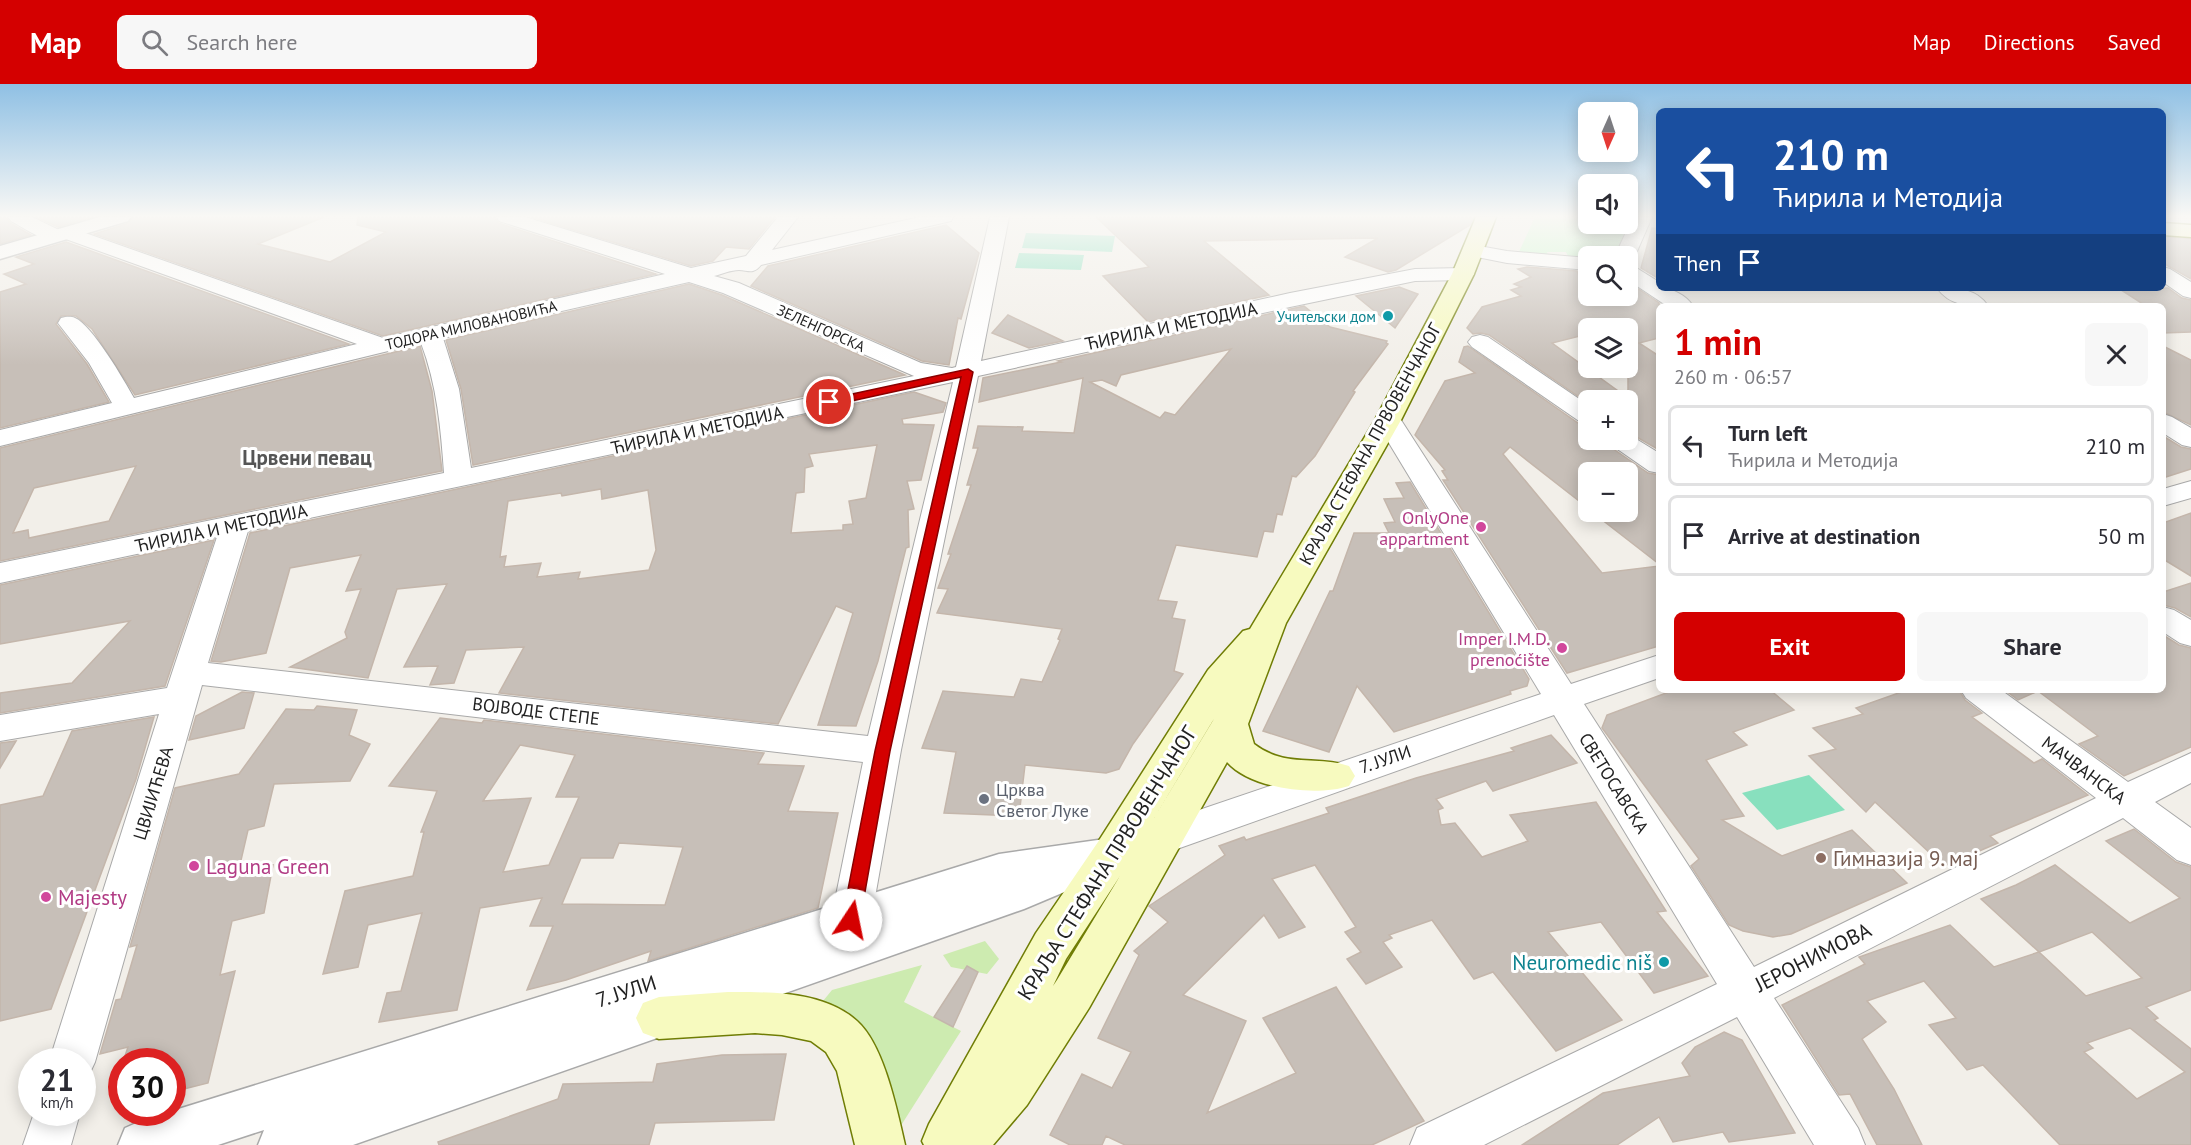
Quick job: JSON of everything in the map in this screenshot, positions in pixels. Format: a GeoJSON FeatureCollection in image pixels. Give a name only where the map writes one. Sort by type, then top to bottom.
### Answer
{"type":"FeatureCollection","features":[{"type":"Feature","properties":{"kind":"main road","name":"КРАЉА СТЕФАНА ПРВОВЕНЧАНОГ"},"geometry":{"type":"LineString","coordinates":[[960,1145],[1010,1089],[1074,994],[1230,724],[1269,623],[1388,420],[1468,267]]}},
{"type":"Feature","properties":{"kind":"main road","name":"КРАЉА СТЕФАНА ПРВОВЕНЧАНОГ"},"geometry":{"type":"LineString","coordinates":[[944,1145],[1051,946],[1112,854],[1220,679],[1269,623]]}},
{"type":"Feature","properties":{"kind":"main road"},"geometry":{"type":"LineString","coordinates":[[1230,724],[1237,748],[1264,768],[1294,775],[1336,776]]}},
{"type":"Feature","properties":{"kind":"main road"},"geometry":{"type":"LineString","coordinates":[[659,1018],[761,1013],[808,1018],[831,1027],[842,1037],[860,1068],[880,1145]]}},
{"type":"Feature","properties":{"kind":"street"},"geometry":{"type":"LineString","coordinates":[[153,267],[382,345]]}},
{"type":"Feature","properties":{"kind":"street","name":"ЗЕЛЕНГОРСКА"},"geometry":{"type":"LineString","coordinates":[[664,267],[731,288],[921,370],[939,373],[968,372]]}},
{"type":"Feature","properties":{"kind":"street","name":"ТОДОРА МИЛОВАНОВИЋА"},"geometry":{"type":"LineString","coordinates":[[0,438],[382,345],[725,267]]}},
{"type":"Feature","properties":{"kind":"street"},"geometry":{"type":"LineString","coordinates":[[731,288],[749,267]]}},
{"type":"Feature","properties":{"kind":"street"},"geometry":{"type":"LineString","coordinates":[[851,920],[883,751],[968,372],[989,267]]}},
{"type":"Feature","properties":{"kind":"street","name":"ЋИРИЛА И МЕТОДИЈА"},"geometry":{"type":"LineString","coordinates":[[0,573],[458,480],[1454,267]]}},
{"type":"Feature","properties":{"kind":"street"},"geometry":{"type":"LineString","coordinates":[[2166,275],[2191,291]]}},
{"type":"Feature","properties":{"kind":"street"},"geometry":{"type":"LineString","coordinates":[[1638,277],[1656,289]]}},
{"type":"Feature","properties":{"kind":"street"},"geometry":{"type":"LineString","coordinates":[[1659,291],[1677,303]]}},
{"type":"Feature","properties":{"kind":"street"},"geometry":{"type":"LineString","coordinates":[[1953,291],[1972,303]]}},
{"type":"Feature","properties":{"kind":"street"},"geometry":{"type":"LineString","coordinates":[[69,323],[79,332],[127,408]]}},
{"type":"Feature","properties":{"kind":"street"},"geometry":{"type":"LineString","coordinates":[[430,335],[453,411],[458,480]]}},
{"type":"Feature","properties":{"kind":"street"},"geometry":{"type":"LineString","coordinates":[[1480,342],[1578,409]]}},
{"type":"Feature","properties":{"kind":"street","name":"СВЕТОСАВСКА"},"geometry":{"type":"LineString","coordinates":[[1388,420],[1841,1145]]}},
{"type":"Feature","properties":{"kind":"street"},"geometry":{"type":"LineString","coordinates":[[2166,424],[2191,439]]}},
{"type":"Feature","properties":{"kind":"street"},"geometry":{"type":"LineString","coordinates":[[1637,450],[1656,463]]}},
{"type":"Feature","properties":{"kind":"street"},"geometry":{"type":"LineString","coordinates":[[2166,497],[2191,489]]}},
{"type":"Feature","properties":{"kind":"street","name":"ЦВИЈИЋЕВА"},"geometry":{"type":"LineString","coordinates":[[76,1048],[185,685],[236,524]]}},
{"type":"Feature","properties":{"kind":"street"},"geometry":{"type":"LineString","coordinates":[[2166,619],[2191,635]]}},
{"type":"Feature","properties":{"kind":"street","name":"7. ЈУЛИ"},"geometry":{"type":"LineString","coordinates":[[283,1145],[1010,897],[1112,854],[1656,667]]}},
{"type":"Feature","properties":{"kind":"street","name":"ВОЈВОДЕ СТЕПЕ"},"geometry":{"type":"LineString","coordinates":[[0,728],[185,685],[883,751]]}},
{"type":"Feature","properties":{"kind":"street","name":"МАЧВАНСКА"},"geometry":{"type":"LineString","coordinates":[[1982,693],[2191,849]]}},
{"type":"Feature","properties":{"kind":"street","name":"ЈЕРОНИМОВА"},"geometry":{"type":"LineString","coordinates":[[1434,1145],[2191,767]]}},
{"type":"Feature","properties":{"kind":"street","name":"7. ЈУЛИ"},"geometry":{"type":"LineString","coordinates":[[144,1145],[999,871],[1112,854]]}},
{"type":"Feature","properties":{"kind":"street"},"geometry":{"type":"LineString","coordinates":[[47,1145],[53,1126]]}},
{"type":"Feature","properties":{"kind":"green space"},"geometry":{"type":"Polygon","coordinates":[[[1015,267],[1082,267],[1081,270],[1015,267]]]}},
{"type":"Feature","properties":{"kind":"green space"},"geometry":{"type":"Polygon","coordinates":[[[1809,775],[1845,810],[1777,830],[1742,793],[1809,775]]]}},
{"type":"Feature","properties":{"kind":"green space"},"geometry":{"type":"Polygon","coordinates":[[[985,941],[999,959],[987,974],[951,967],[943,955],[985,941]]]}},
{"type":"Feature","properties":{"kind":"green space"},"geometry":{"type":"Polygon","coordinates":[[[922,965],[904,1002],[961,1031],[900,1127],[862,1028],[847,1011],[823,1001],[832,990],[922,965]]]}},
{"type":"Feature","properties":{"kind":"building"},"geometry":{"type":"Polygon","coordinates":[[[26,267],[134,267],[349,344],[135,395],[92,329],[76,316],[61,316],[56,324],[87,364],[109,402],[0,428],[0,292],[26,284],[4,274],[26,267]]]}},
{"type":"Feature","properties":{"kind":"building"},"geometry":{"type":"Polygon","coordinates":[[[186,267],[633,267],[656,274],[383,336],[186,267]]]}},
{"type":"Feature","properties":{"kind":"building"},"geometry":{"type":"Polygon","coordinates":[[[768,267],[975,267],[961,319],[958,318],[949,365],[922,361],[751,286],[768,267]]]}},
{"type":"Feature","properties":{"kind":"building"},"geometry":{"type":"Polygon","coordinates":[[[1149,267],[1235,267],[1269,295],[1148,322],[1103,276],[1149,267]]]}},
{"type":"Feature","properties":{"kind":"building"},"geometry":{"type":"Polygon","coordinates":[[[1372,267],[1402,267],[1388,272],[1372,267]]]}},
{"type":"Feature","properties":{"kind":"building"},"geometry":{"type":"Polygon","coordinates":[[[1527,267],[1577,271],[1578,306],[1638,306],[1638,289],[1659,303],[1656,303],[1656,339],[1639,343],[1656,354],[1656,448],[1638,438],[1638,390],[1628,390],[1628,378],[1638,378],[1638,318],[1578,318],[1578,336],[1552,343],[1578,362],[1578,378],[1600,378],[1617,390],[1578,390],[1578,396],[1489,335],[1473,334],[1467,328],[1482,307],[1521,296],[1511,290],[1521,287],[1514,284],[1531,277],[1518,269],[1527,267]]]}},
{"type":"Feature","properties":{"kind":"building"},"geometry":{"type":"Polygon","coordinates":[[[1656,267],[1656,277],[1641,268],[1656,267]]]}},
{"type":"Feature","properties":{"kind":"building"},"geometry":{"type":"Polygon","coordinates":[[[2169,267],[2191,267],[2191,279],[2169,267]]]}},
{"type":"Feature","properties":{"kind":"building"},"geometry":{"type":"Polygon","coordinates":[[[689,284],[722,295],[905,375],[473,465],[461,389],[446,340],[689,284]]]}},
{"type":"Feature","properties":{"kind":"building","name":"Учитељски дом"},"geometry":{"type":"Polygon","coordinates":[[[1399,287],[1418,294],[1395,328],[1356,296],[1399,287]]]}},
{"type":"Feature","properties":{"kind":"building"},"geometry":{"type":"Polygon","coordinates":[[[2168,288],[2182,298],[2191,300],[2191,332],[2166,333],[2166,303],[2141,303],[2123,291],[2166,291],[2168,288]]]}},
{"type":"Feature","properties":{"kind":"building"},"geometry":{"type":"Polygon","coordinates":[[[1304,306],[1330,327],[1387,341],[1388,344],[1353,391],[1355,392],[1315,456],[1296,477],[1292,476],[1282,515],[1277,514],[1273,532],[1264,531],[1257,557],[1176,545],[1158,600],[1177,602],[1172,618],[1185,620],[1174,671],[1183,674],[1133,744],[1119,769],[1106,773],[1025,765],[1019,816],[944,813],[956,752],[922,748],[943,691],[1014,697],[1021,679],[1042,682],[1060,640],[1058,639],[1062,629],[937,613],[948,589],[938,588],[951,554],[948,554],[971,485],[967,485],[978,448],[973,448],[978,426],[1023,427],[1022,431],[1074,433],[1083,378],[979,402],[983,378],[1061,362],[1058,361],[1304,306]],[[1231,349],[1121,375],[1116,386],[1102,380],[1090,382],[1160,418],[1165,412],[1175,415],[1231,349]]]}},
{"type":"Feature","properties":{"kind":"building"},"geometry":{"type":"Polygon","coordinates":[[[1008,315],[1063,341],[1029,348],[992,333],[1008,315]]]}},
{"type":"Feature","properties":{"kind":"building"},"geometry":{"type":"Polygon","coordinates":[[[420,346],[432,391],[442,471],[0,561],[0,448],[420,346]],[[136,466],[34,488],[13,533],[28,530],[29,538],[109,521],[136,466]]]}},
{"type":"Feature","properties":{"kind":"building"},"geometry":{"type":"Polygon","coordinates":[[[1468,346],[1578,423],[1578,450],[1615,450],[1632,462],[1578,462],[1578,500],[1510,447],[1503,454],[1602,573],[1656,566],[1656,647],[1567,673],[1443,480],[1448,480],[1442,471],[1445,470],[1415,435],[1445,381],[1475,373],[1459,362],[1464,347],[1468,346]]]}},
{"type":"Feature","properties":{"kind":"building"},"geometry":{"type":"Polygon","coordinates":[[[2166,348],[2191,360],[2191,425],[2166,413],[2166,348]]]}},
{"type":"Feature","properties":{"kind":"building"},"geometry":{"type":"Polygon","coordinates":[[[914,392],[946,403],[943,412],[902,419],[903,424],[934,425],[921,480],[907,481],[914,509],[908,510],[909,547],[906,548],[878,661],[856,726],[818,725],[853,613],[836,606],[778,724],[499,693],[524,647],[466,650],[454,683],[430,685],[438,666],[404,667],[447,584],[397,589],[368,678],[290,667],[347,638],[345,632],[361,589],[346,591],[361,555],[290,568],[266,653],[221,662],[211,661],[250,533],[914,392]],[[877,445],[809,454],[813,466],[805,468],[804,492],[796,493],[791,533],[843,530],[843,525],[853,524],[849,501],[866,498],[877,445]],[[601,489],[562,496],[561,493],[508,501],[500,557],[506,556],[504,567],[541,563],[537,577],[580,572],[578,579],[649,570],[656,550],[648,490],[602,499],[601,489]]]}},
{"type":"Feature","properties":{"kind":"building"},"geometry":{"type":"Polygon","coordinates":[[[2166,438],[2181,447],[2191,449],[2191,469],[2166,477],[2166,438]]]}},
{"type":"Feature","properties":{"kind":"building"},"geometry":{"type":"Polygon","coordinates":[[[1638,466],[1648,473],[1656,474],[1656,562],[1605,522],[1638,522],[1638,466]]]}},
{"type":"Feature","properties":{"kind":"building"},"geometry":{"type":"Polygon","coordinates":[[[1410,482],[1529,679],[1527,686],[1510,691],[1511,694],[1394,732],[1357,686],[1329,752],[1263,731],[1330,591],[1333,591],[1354,533],[1389,533],[1384,523],[1395,522],[1384,499],[1404,498],[1396,483],[1410,482]]]}},
{"type":"Feature","properties":{"kind":"building"},"geometry":{"type":"Polygon","coordinates":[[[2191,513],[2191,576],[2166,561],[2166,522],[2191,513]]]}},
{"type":"Feature","properties":{"kind":"building"},"geometry":{"type":"Polygon","coordinates":[[[214,540],[165,686],[0,713],[0,693],[72,683],[130,621],[0,644],[0,585],[214,540]]]}},
{"type":"Feature","properties":{"kind":"building"},"geometry":{"type":"Polygon","coordinates":[[[2191,583],[2191,617],[2166,606],[2166,591],[2191,583]]]}},
{"type":"Feature","properties":{"kind":"building"},"geometry":{"type":"Polygon","coordinates":[[[2166,637],[2179,645],[2191,648],[2191,747],[2124,776],[2079,744],[2098,736],[2041,693],[2166,693],[2166,637]]]}},
{"type":"Feature","properties":{"kind":"building"},"geometry":{"type":"Polygon","coordinates":[[[242,692],[254,693],[244,728],[189,740],[196,716],[242,692]]]}},
{"type":"Feature","properties":{"kind":"building"},"geometry":{"type":"Polygon","coordinates":[[[1666,693],[1774,693],[1794,710],[1733,732],[1747,745],[1706,760],[1744,816],[1722,820],[1782,856],[1852,830],[1907,883],[1791,934],[1773,937],[1743,931],[1729,925],[1691,866],[1699,859],[1602,728],[1607,715],[1666,693]]]}},
{"type":"Feature","properties":{"kind":"building"},"geometry":{"type":"Polygon","coordinates":[[[1898,693],[1961,693],[1965,700],[1982,713],[1972,717],[2034,763],[2042,759],[2088,795],[1990,836],[1998,843],[1944,866],[1875,802],[1866,812],[1809,756],[1836,749],[1813,728],[1863,714],[1856,708],[1898,693]]]}},
{"type":"Feature","properties":{"kind":"building"},"geometry":{"type":"Polygon","coordinates":[[[2009,693],[2034,693],[2018,700],[2009,693]]]}},
{"type":"Feature","properties":{"kind":"building"},"geometry":{"type":"Polygon","coordinates":[[[317,706],[357,710],[349,735],[370,744],[350,781],[274,784],[264,826],[248,830],[238,873],[273,865],[264,913],[232,921],[220,975],[235,971],[208,1083],[186,1088],[186,1048],[108,1048],[108,1052],[100,1054],[116,1000],[121,999],[137,945],[130,947],[175,788],[239,774],[286,709],[314,710],[317,706]]]}},
{"type":"Feature","properties":{"kind":"building"},"geometry":{"type":"Polygon","coordinates":[[[154,717],[136,779],[51,1009],[0,1021],[0,805],[43,796],[72,731],[154,717]]]}},
{"type":"Feature","properties":{"kind":"building"},"geometry":{"type":"Polygon","coordinates":[[[440,718],[482,723],[484,720],[764,753],[758,764],[804,766],[788,811],[838,813],[818,908],[648,961],[651,951],[566,980],[527,990],[553,926],[530,926],[542,898],[480,908],[457,1010],[379,1022],[387,993],[401,991],[422,913],[368,925],[358,967],[323,974],[345,891],[413,876],[424,832],[421,832],[437,791],[389,786],[440,718]],[[520,745],[483,801],[531,798],[503,872],[549,865],[579,797],[556,797],[575,755],[520,745]],[[619,843],[613,858],[581,858],[562,904],[665,905],[683,847],[619,843]]]}},
{"type":"Feature","properties":{"kind":"building"},"geometry":{"type":"Polygon","coordinates":[[[1551,735],[1577,763],[1493,791],[1486,781],[1436,799],[1443,808],[1438,810],[1441,825],[1455,823],[1482,857],[1528,841],[1510,815],[1596,802],[1666,911],[1657,912],[1708,976],[1654,993],[1601,922],[1548,932],[1622,1020],[1556,1051],[1493,972],[1474,979],[1432,920],[1389,935],[1392,938],[1383,942],[1402,967],[1366,984],[1347,959],[1361,952],[1345,932],[1356,927],[1315,865],[1272,879],[1305,927],[1279,938],[1264,915],[1183,995],[1246,1021],[1207,1113],[1296,1073],[1263,1018],[1336,987],[1424,1121],[1372,1145],[1125,1145],[1106,1136],[1102,1145],[1070,1145],[1050,1135],[1082,1074],[1112,1088],[1131,1052],[1098,1038],[1139,955],[1134,951],[1168,922],[1149,906],[1225,855],[1219,846],[1244,837],[1246,840],[1329,813],[1326,808],[1416,778],[1514,751],[1511,748],[1551,735]]]}},
{"type":"Feature","properties":{"kind":"building"},"geometry":{"type":"Polygon","coordinates":[[[16,741],[0,768],[0,743],[16,741]]]}},
{"type":"Feature","properties":{"kind":"building"},"geometry":{"type":"Polygon","coordinates":[[[2134,829],[2176,862],[2191,867],[2191,990],[2146,1007],[2158,1018],[2154,1020],[2191,1049],[2191,1145],[2060,1145],[1983,1065],[1967,1070],[1929,1025],[1956,1018],[1924,981],[1867,1001],[1886,1022],[1862,1039],[1894,1089],[1922,1145],[1877,1145],[1850,1094],[1839,1095],[1782,1005],[1865,964],[1859,957],[1950,925],[1994,967],[2039,952],[1981,899],[2016,885],[2055,865],[2130,923],[2180,898],[2106,841],[2134,829]],[[2092,932],[2039,952],[2086,996],[2142,978],[2092,932]],[[2130,1028],[2087,1043],[2093,1048],[2084,1052],[2137,1099],[2185,1072],[2130,1028]]]}},
{"type":"Feature","properties":{"kind":"building"},"geometry":{"type":"Polygon","coordinates":[[[967,966],[978,972],[953,1027],[934,1017],[967,966]]]}},
{"type":"Feature","properties":{"kind":"building"},"geometry":{"type":"Polygon","coordinates":[[[1724,1032],[1742,1040],[1795,1133],[1729,1142],[1723,1132],[1673,1142],[1659,1117],[1617,1145],[1522,1145],[1603,1093],[1690,1076],[1682,1063],[1695,1047],[1724,1032]]]}},
{"type":"Feature","properties":{"kind":"building"},"geometry":{"type":"Polygon","coordinates":[[[786,1054],[774,1120],[655,1123],[649,1145],[439,1145],[438,1142],[558,1099],[563,1084],[653,1082],[657,1064],[722,1055],[786,1054]]]}},
{"type":"Feature","properties":{"kind":"place","name":"Учитељски дом"},"geometry":{"type":"Point","coordinates":[1388,316]}},
{"type":"Feature","properties":{"kind":"place","name":"OnlyOne appartment"},"geometry":{"type":"Point","coordinates":[1481,527]}},
{"type":"Feature","properties":{"kind":"place","name":"Imper I.M.D. prenoćište"},"geometry":{"type":"Point","coordinates":[1562,648]}},
{"type":"Feature","properties":{"kind":"place","name":"Црква Светог Луке"},"geometry":{"type":"Point","coordinates":[984,799]}},
{"type":"Feature","properties":{"kind":"place","name":"Гимназија 9. мај"},"geometry":{"type":"Point","coordinates":[1821,858]}},
{"type":"Feature","properties":{"kind":"place","name":"Laguna Green"},"geometry":{"type":"Point","coordinates":[194,866]}},
{"type":"Feature","properties":{"kind":"place","name":"Majesty"},"geometry":{"type":"Point","coordinates":[46,897]}},
{"type":"Feature","properties":{"kind":"place","name":"Neuromedic niš"},"geometry":{"type":"Point","coordinates":[1664,962]}},
{"type":"Feature","properties":{"kind":"district","name":"Црвени певац"},"geometry":{"type":"Point","coordinates":[307,457]}},
{"type":"Feature","properties":{"kind":"route"},"geometry":{"type":"LineString","coordinates":[[829,402],[968,372],[883,751],[851,920]]}}]}
